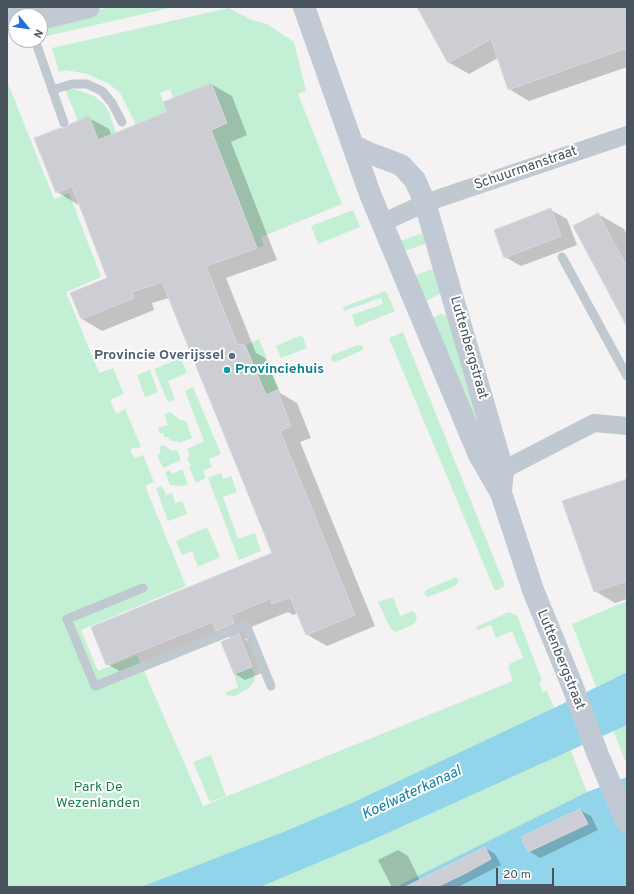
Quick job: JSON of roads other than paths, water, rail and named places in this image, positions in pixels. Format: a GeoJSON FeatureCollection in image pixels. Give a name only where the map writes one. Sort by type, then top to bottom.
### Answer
{"type":"FeatureCollection","features":[{"type":"Feature","properties":{"kind":"main road"},"geometry":{"type":"LineString","coordinates":[[7,17],[45,7]]}},
{"type":"Feature","properties":{"kind":"main road"},"geometry":{"type":"LineString","coordinates":[[48,17],[89,7]]}},
{"type":"Feature","properties":{"kind":"main road","name":"Luttenbergstraat"},"geometry":{"type":"LineString","coordinates":[[304,7],[382,223],[479,455],[501,493],[533,590],[572,685],[593,743],[627,823]]}},
{"type":"Feature","properties":{"kind":"main road","name":"Luttenbergstraat"},"geometry":{"type":"LineString","coordinates":[[354,146],[369,154],[401,165],[415,180],[425,203],[503,470],[501,493]]}},
{"type":"Feature","properties":{"kind":"street","name":"Schuurmanstraat"},"geometry":{"type":"LineString","coordinates":[[425,203],[627,135]]}},
{"type":"Feature","properties":{"kind":"street"},"geometry":{"type":"LineString","coordinates":[[382,223],[425,203]]}},
{"type":"Feature","properties":{"kind":"street"},"geometry":{"type":"LineString","coordinates":[[503,470],[594,424],[627,426]]}},
{"type":"Feature","properties":{"kind":"lane"},"geometry":{"type":"LineString","coordinates":[[38,48],[64,123]]}},
{"type":"Feature","properties":{"kind":"lane"},"geometry":{"type":"LineString","coordinates":[[52,90],[72,84],[87,84],[102,90],[112,103],[122,122]]}},
{"type":"Feature","properties":{"kind":"lane"},"geometry":{"type":"LineString","coordinates":[[562,257],[627,376]]}},
{"type":"Feature","properties":{"kind":"lane"},"geometry":{"type":"LineString","coordinates":[[143,588],[66,619],[95,686],[246,625],[271,686]]}},
{"type":"Feature","properties":{"kind":"water","name":"Koelwaterkanaal"},"geometry":{"type":"Polygon","coordinates":[[[627,672],[627,725],[372,840],[260,887],[141,887],[286,831],[352,803],[627,672]]]}},
{"type":"Feature","properties":{"kind":"water"},"geometry":{"type":"Polygon","coordinates":[[[627,777],[627,887],[396,887],[587,792],[627,777]]]}},
{"type":"Feature","properties":{"kind":"place","name":"Provincie Overijssel"},"geometry":{"type":"Point","coordinates":[232,356]}},
{"type":"Feature","properties":{"kind":"place","name":"Provinciehuis"},"geometry":{"type":"Point","coordinates":[227,370]}},
{"type":"Feature","properties":{"kind":"park label","name":"Park De Wezenlanden"},"geometry":{"type":"Point","coordinates":[98,796]}}]}
